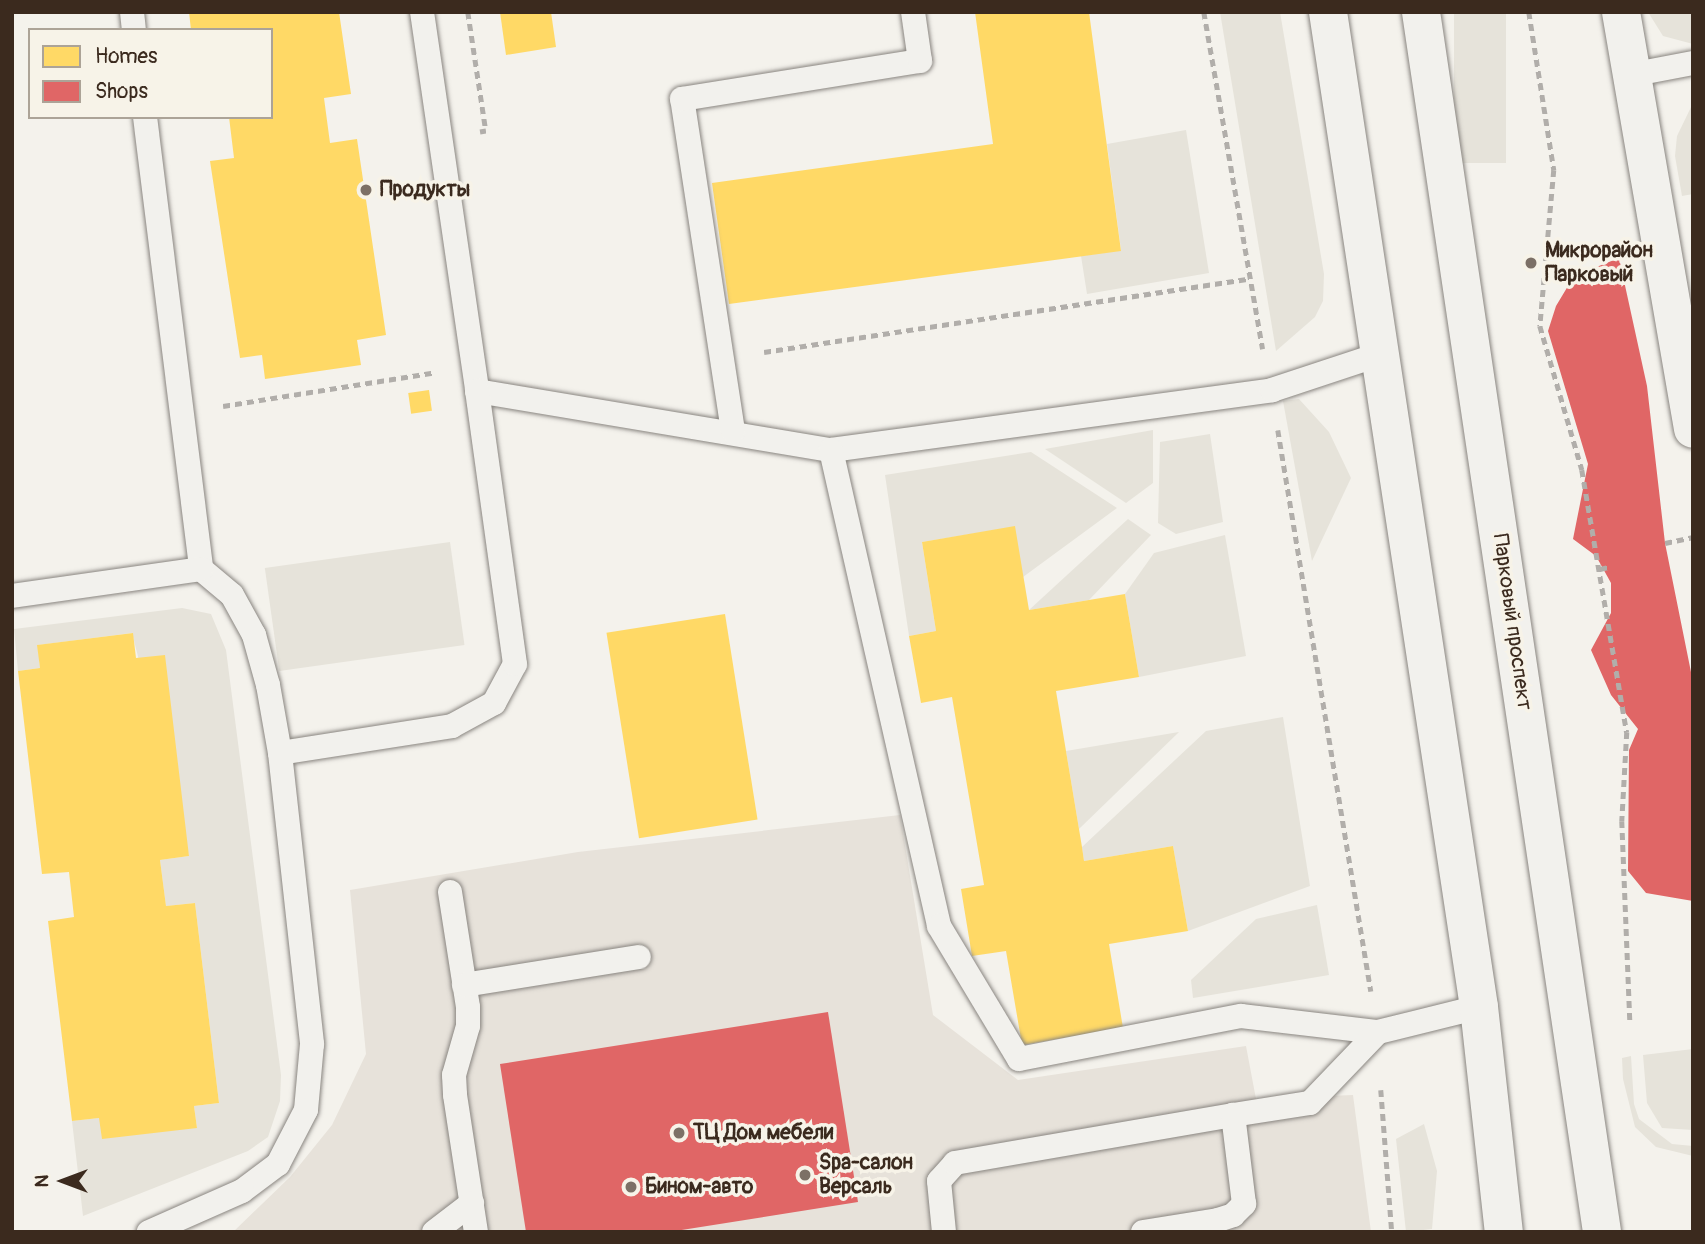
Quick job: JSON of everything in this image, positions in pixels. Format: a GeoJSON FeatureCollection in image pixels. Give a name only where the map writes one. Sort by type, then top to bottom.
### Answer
{"type":"FeatureCollection","features":[{"type":"Feature","properties":{"kind":"main road"},"geometry":{"type":"LineString","coordinates":[[1328,12],[1479,1007],[1504,1232]]}},
{"type":"Feature","properties":{"kind":"main road","name":"Парковый проспект"},"geometry":{"type":"LineString","coordinates":[[1422,12],[1602,1232]]}},
{"type":"Feature","properties":{"kind":"main road"},"geometry":{"type":"LineString","coordinates":[[1620,12],[1693,429]]}},
{"type":"Feature","properties":{"kind":"lane"},"geometry":{"type":"LineString","coordinates":[[280,753],[452,726],[494,703],[515,664],[422,12]]}},
{"type":"Feature","properties":{"kind":"lane"},"geometry":{"type":"LineString","coordinates":[[733,431],[682,99],[920,61],[913,12]]}},
{"type":"Feature","properties":{"kind":"lane"},"geometry":{"type":"LineString","coordinates":[[1630,75],[1693,63]]}},
{"type":"Feature","properties":{"kind":"lane"},"geometry":{"type":"LineString","coordinates":[[145,119],[201,569],[232,595],[254,635],[280,753],[312,1044],[306,1110],[278,1164],[242,1191],[149,1232]]}},
{"type":"Feature","properties":{"kind":"lane"},"geometry":{"type":"LineString","coordinates":[[477,391],[733,431],[831,450],[1272,390],[1381,354]]}},
{"type":"Feature","properties":{"kind":"lane"},"geometry":{"type":"LineString","coordinates":[[831,450],[939,926],[1019,1059],[1241,1016],[1378,1032],[1479,1007]]}},
{"type":"Feature","properties":{"kind":"lane"},"geometry":{"type":"LineString","coordinates":[[12,596],[201,569]]}},
{"type":"Feature","properties":{"kind":"lane"},"geometry":{"type":"LineString","coordinates":[[450,892],[468,1026],[454,1075],[476,1232]]}},
{"type":"Feature","properties":{"kind":"lane"},"geometry":{"type":"LineString","coordinates":[[464,985],[639,957]]}},
{"type":"Feature","properties":{"kind":"lane"},"geometry":{"type":"LineString","coordinates":[[944,1232],[939,1181],[955,1163],[1310,1103],[1378,1032]]}},
{"type":"Feature","properties":{"kind":"lane"},"geometry":{"type":"LineString","coordinates":[[1143,1232],[1218,1220],[1233,1215],[1244,1204],[1233,1115]]}},
{"type":"Feature","properties":{"kind":"lane"},"geometry":{"type":"LineString","coordinates":[[434,1232],[472,1203]]}},
{"type":"Feature","properties":{"kind":"path"},"geometry":{"type":"LineString","coordinates":[[1203,12],[1249,279],[1272,390],[1378,1032],[1392,1232]]}},
{"type":"Feature","properties":{"kind":"path"},"geometry":{"type":"LineString","coordinates":[[1529,12],[1554,170],[1540,326],[1582,470],[1627,732],[1622,821],[1630,1024]]}},
{"type":"Feature","properties":{"kind":"path"},"geometry":{"type":"LineString","coordinates":[[721,359],[1249,279]]}},
{"type":"Feature","properties":{"kind":"path"},"geometry":{"type":"LineString","coordinates":[[180,412],[474,365]]}},
{"type":"Feature","properties":{"kind":"path"},"geometry":{"type":"LineString","coordinates":[[1665,543],[1693,537]]}},
{"type":"Feature","properties":{"kind":"path"},"geometry":{"type":"LineString","coordinates":[[1600,569],[1608,567]]}},
{"type":"Feature","properties":{"kind":"shaded area"},"geometry":{"type":"Polygon","coordinates":[[[1220,12],[1280,12],[1324,274],[1323,301],[1315,317],[1276,351],[1220,12]]]}},
{"type":"Feature","properties":{"kind":"shaded area"},"geometry":{"type":"Polygon","coordinates":[[[1454,12],[1506,12],[1506,163],[1454,163],[1454,12]]]}},
{"type":"Feature","properties":{"kind":"shaded area"},"geometry":{"type":"Polygon","coordinates":[[[1648,12],[1693,12],[1693,44],[1663,36],[1648,12]]]}},
{"type":"Feature","properties":{"kind":"shaded area"},"geometry":{"type":"Polygon","coordinates":[[[1693,103],[1693,194],[1682,196],[1675,156],[1677,136],[1693,103]]]}},
{"type":"Feature","properties":{"kind":"shaded area"},"geometry":{"type":"Polygon","coordinates":[[[1186,130],[1209,273],[1087,294],[1081,256],[1121,250],[1107,144],[1186,130]]]}},
{"type":"Feature","properties":{"kind":"shaded area"},"geometry":{"type":"Polygon","coordinates":[[[1299,399],[1329,432],[1351,478],[1312,561],[1283,401],[1299,399]]]}},
{"type":"Feature","properties":{"kind":"shaded area"},"geometry":{"type":"Polygon","coordinates":[[[1153,430],[1153,483],[1126,503],[1045,449],[1153,430]]]}},
{"type":"Feature","properties":{"kind":"shaded area"},"geometry":{"type":"Polygon","coordinates":[[[1210,434],[1223,522],[1176,534],[1158,523],[1160,442],[1210,434]]]}},
{"type":"Feature","properties":{"kind":"shaded area"},"geometry":{"type":"Polygon","coordinates":[[[1031,452],[1117,508],[1023,577],[1014,527],[922,542],[936,631],[909,636],[885,475],[1031,452]]]}},
{"type":"Feature","properties":{"kind":"shaded area"},"geometry":{"type":"Polygon","coordinates":[[[1128,519],[1151,535],[1089,600],[1029,610],[1128,519]]]}},
{"type":"Feature","properties":{"kind":"shaded area"},"geometry":{"type":"Polygon","coordinates":[[[1225,535],[1246,656],[1139,677],[1125,594],[1154,553],[1225,535]]]}},
{"type":"Feature","properties":{"kind":"shaded area"},"geometry":{"type":"Polygon","coordinates":[[[450,542],[464,645],[279,671],[265,568],[450,542]]]}},
{"type":"Feature","properties":{"kind":"shaded area"},"geometry":{"type":"Polygon","coordinates":[[[182,608],[211,614],[226,650],[281,1075],[280,1101],[268,1137],[248,1151],[83,1216],[72,1121],[99,1118],[197,1128],[194,1106],[219,1103],[195,903],[166,906],[160,860],[189,856],[132,633],[38,645],[40,668],[18,671],[14,629],[182,608]]]}},
{"type":"Feature","properties":{"kind":"shaded area"},"geometry":{"type":"Polygon","coordinates":[[[1283,717],[1310,886],[1188,931],[1173,846],[1084,861],[1082,847],[1206,731],[1283,717]]]}},
{"type":"Feature","properties":{"kind":"shaded area"},"geometry":{"type":"Polygon","coordinates":[[[1179,732],[1079,829],[1066,751],[1179,732]]]}},
{"type":"Feature","properties":{"kind":"shaded area"},"geometry":{"type":"Polygon","coordinates":[[[900,815],[933,1015],[1018,1080],[1246,1046],[1256,1099],[1353,1095],[1371,1232],[233,1232],[290,1177],[332,1125],[366,1054],[350,890],[578,852],[900,815]]]}},
{"type":"Feature","properties":{"kind":"shaded area"},"geometry":{"type":"Polygon","coordinates":[[[1317,905],[1329,975],[1193,998],[1191,980],[1256,919],[1317,905]]]}},
{"type":"Feature","properties":{"kind":"shaded area"},"geometry":{"type":"Polygon","coordinates":[[[1693,1049],[1693,1130],[1662,1128],[1647,1103],[1643,1055],[1693,1049]]]}},
{"type":"Feature","properties":{"kind":"shaded area"},"geometry":{"type":"Polygon","coordinates":[[[1631,1056],[1634,1104],[1639,1119],[1672,1144],[1693,1146],[1693,1156],[1656,1147],[1635,1127],[1623,1079],[1622,1058],[1631,1056]]]}},
{"type":"Feature","properties":{"kind":"shaded area"},"geometry":{"type":"Polygon","coordinates":[[[1424,1124],[1437,1171],[1432,1229],[1406,1232],[1396,1139],[1424,1124]]]}},
{"type":"Feature","properties":{"kind":"building: Homes"},"geometry":{"type":"Polygon","coordinates":[[[189,12],[339,12],[351,94],[324,98],[330,143],[357,139],[386,335],[357,340],[361,365],[265,379],[262,355],[240,358],[210,161],[234,158],[229,119],[273,119],[273,28],[191,28],[189,12]]]}},
{"type":"Feature","properties":{"kind":"building: Homes"},"geometry":{"type":"Polygon","coordinates":[[[500,12],[551,12],[556,47],[506,55],[500,12]]]}},
{"type":"Feature","properties":{"kind":"building: Homes"},"geometry":{"type":"Polygon","coordinates":[[[975,12],[1089,12],[1121,251],[729,304],[712,183],[993,144],[975,12]]]}},
{"type":"Feature","properties":{"kind":"building: Homes"},"geometry":{"type":"Polygon","coordinates":[[[429,390],[432,411],[411,414],[408,393],[429,390]]]}},
{"type":"Feature","properties":{"kind":"building: Homes"},"geometry":{"type":"Polygon","coordinates":[[[1015,526],[1029,610],[1125,594],[1139,677],[1056,691],[1084,861],[1173,846],[1188,931],[1109,944],[1123,1028],[1022,1045],[1006,951],[972,956],[961,889],[984,885],[952,697],[921,703],[909,636],[936,631],[922,542],[1015,526]]]}},
{"type":"Feature","properties":{"kind":"building: Homes"},"geometry":{"type":"Polygon","coordinates":[[[725,614],[758,819],[639,838],[606,633],[725,614]]]}},
{"type":"Feature","properties":{"kind":"building: Homes"},"geometry":{"type":"Polygon","coordinates":[[[133,633],[136,658],[165,655],[189,856],[160,860],[166,906],[195,903],[219,1103],[194,1106],[197,1128],[102,1139],[99,1118],[72,1121],[48,921],[74,917],[69,872],[42,874],[18,671],[40,668],[37,645],[133,633]]]}},
{"type":"Feature","properties":{"kind":"building: Shops"},"geometry":{"type":"Polygon","coordinates":[[[1619,258],[1647,386],[1665,543],[1693,682],[1693,901],[1646,893],[1628,871],[1629,750],[1638,729],[1611,695],[1591,650],[1611,613],[1611,583],[1596,556],[1573,539],[1588,464],[1548,331],[1556,306],[1574,276],[1619,258]]]}},
{"type":"Feature","properties":{"kind":"building: Shops","name":"ТЦ Дом мебели"},"geometry":{"type":"Polygon","coordinates":[[[828,1012],[858,1202],[669,1232],[526,1232],[500,1064],[828,1012]]]}},
{"type":"Feature","properties":{"kind":"place","name":"Продукты"},"geometry":{"type":"Point","coordinates":[366,190]}},
{"type":"Feature","properties":{"kind":"place","name":"Микрорайон Парковый"},"geometry":{"type":"Point","coordinates":[1531,263]}},
{"type":"Feature","properties":{"kind":"place","name":"ТЦ Дом мебели"},"geometry":{"type":"Point","coordinates":[679,1133]}},
{"type":"Feature","properties":{"kind":"place","name":"Spa-салон Версаль"},"geometry":{"type":"Point","coordinates":[805,1175]}},
{"type":"Feature","properties":{"kind":"place","name":"Бином-авто"},"geometry":{"type":"Point","coordinates":[631,1187]}}]}
